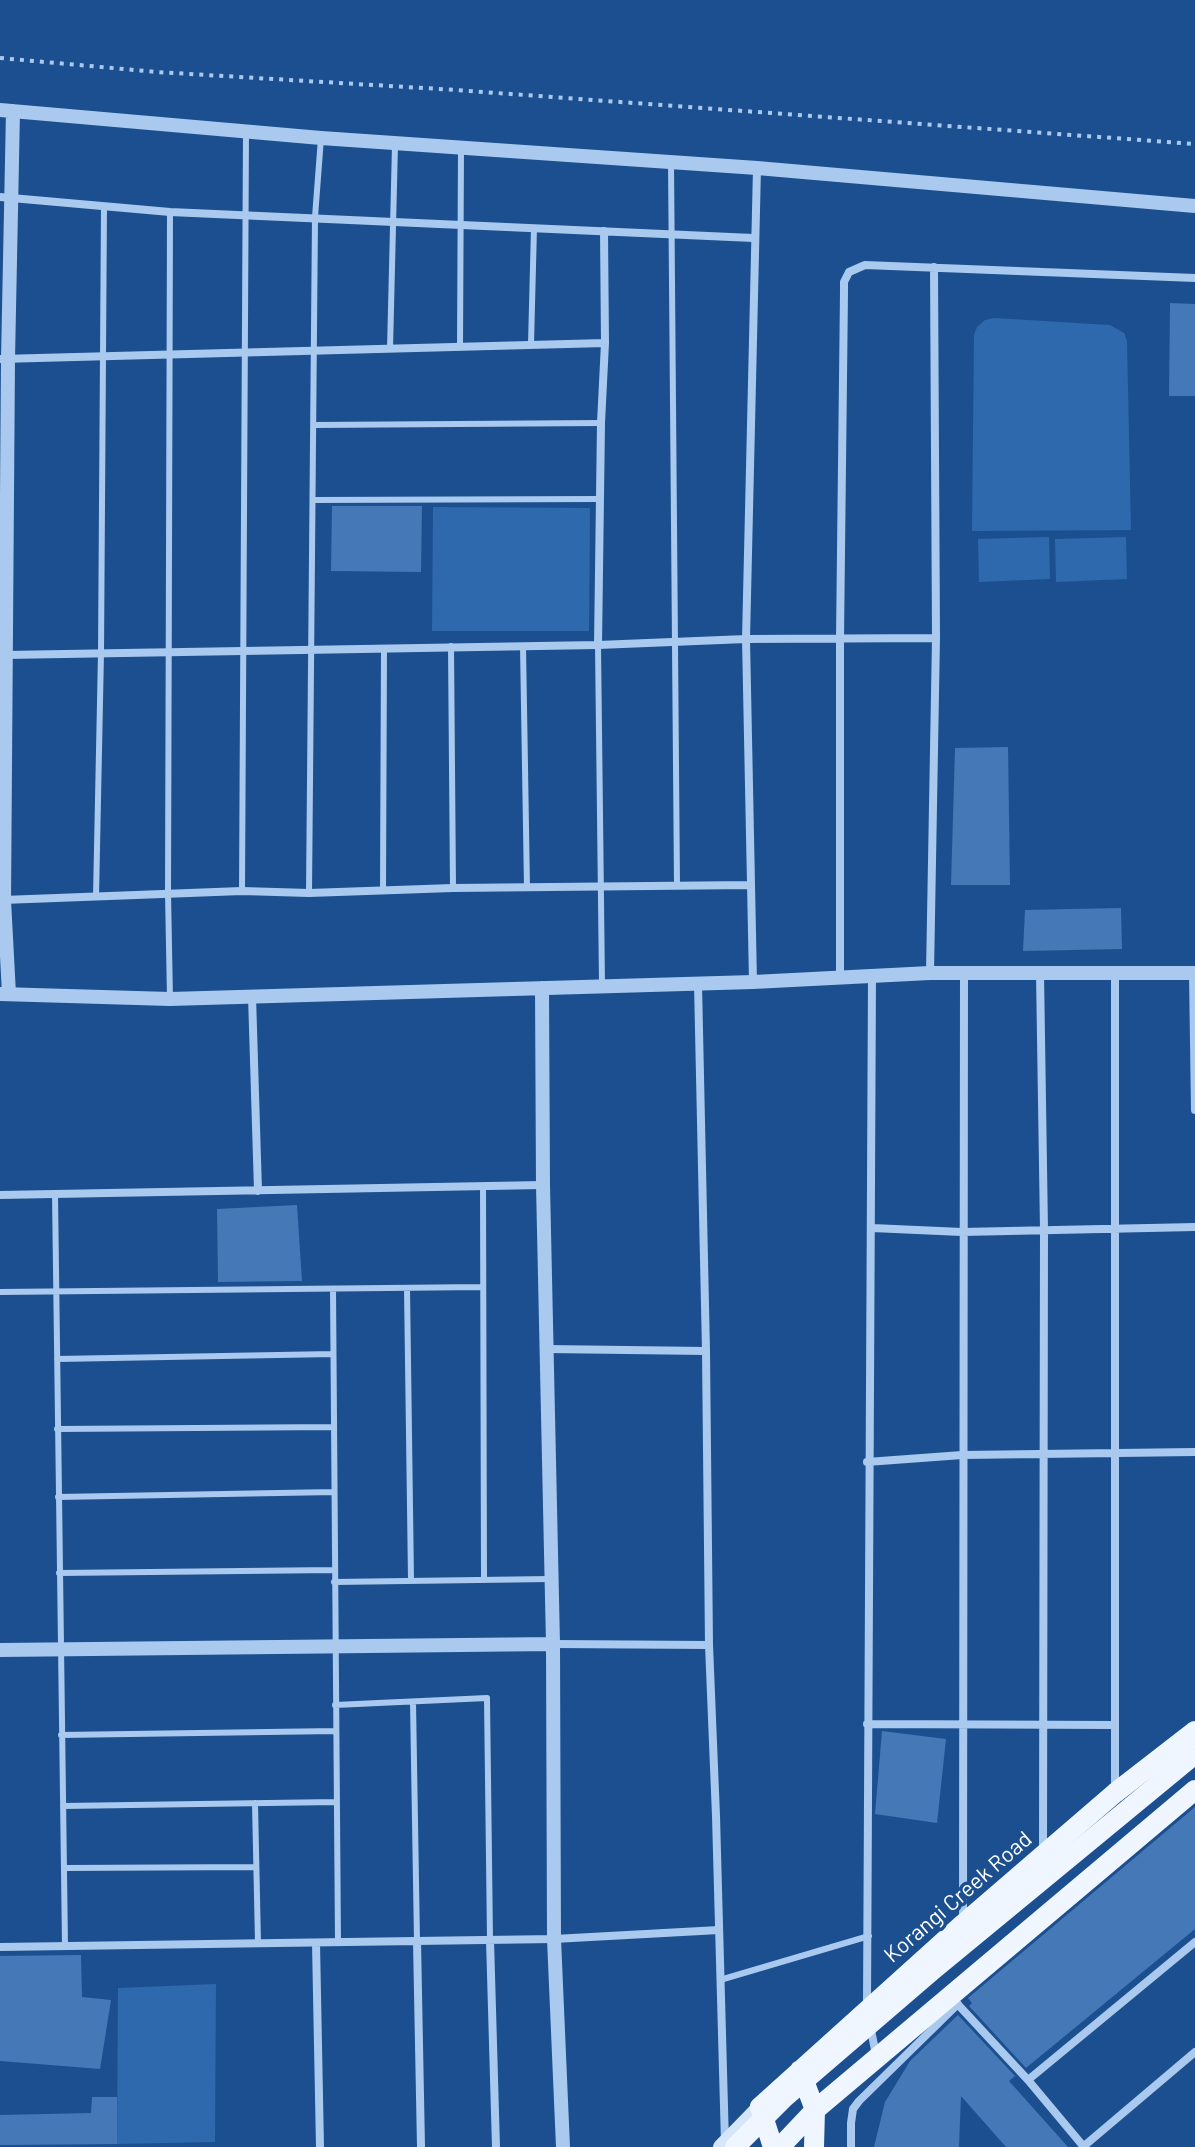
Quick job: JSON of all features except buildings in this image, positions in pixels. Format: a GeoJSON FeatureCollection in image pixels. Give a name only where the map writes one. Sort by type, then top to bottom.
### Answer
{"type":"FeatureCollection","features":[{"type":"Feature","properties":{"kind":"main road","name":"Korangi Creek Road"},"geometry":{"type":"LineString","coordinates":[[760,2107],[963,1924],[1115,1793],[1195,1731]]}},
{"type":"Feature","properties":{"kind":"main road"},"geometry":{"type":"LineString","coordinates":[[726,2146],[1195,1754]]}},
{"type":"Feature","properties":{"kind":"main road"},"geometry":{"type":"LineString","coordinates":[[780,2147],[815,2110],[954,2000],[1195,1790]]}},
{"type":"Feature","properties":{"kind":"main road"},"geometry":{"type":"LineString","coordinates":[[800,2070],[815,2110],[814,2147]]}},
{"type":"Feature","properties":{"kind":"main road"},"geometry":{"type":"LineString","coordinates":[[726,2146],[760,2107]]}},
{"type":"Feature","properties":{"kind":"main road"},"geometry":{"type":"LineString","coordinates":[[760,2107],[773,2147]]}},
{"type":"Feature","properties":{"kind":"street"},"geometry":{"type":"LineString","coordinates":[[1195,206],[757,168],[321,138],[6,110],[2,900],[4,994],[170,999],[698,984],[930,973],[1194,973],[1195,1110]]}},
{"type":"Feature","properties":{"kind":"street"},"geometry":{"type":"LineString","coordinates":[[753,982],[746,639],[757,168]]}},
{"type":"Feature","properties":{"kind":"street"},"geometry":{"type":"LineString","coordinates":[[6,197],[170,212],[753,238]]}},
{"type":"Feature","properties":{"kind":"street"},"geometry":{"type":"LineString","coordinates":[[598,645],[605,343],[604,231]]}},
{"type":"Feature","properties":{"kind":"street"},"geometry":{"type":"LineString","coordinates":[[840,979],[844,282],[849,272],[865,265],[1195,278]]}},
{"type":"Feature","properties":{"kind":"street"},"geometry":{"type":"LineString","coordinates":[[930,973],[936,638],[934,267]]}},
{"type":"Feature","properties":{"kind":"street"},"geometry":{"type":"LineString","coordinates":[[4,359],[605,343]]}},
{"type":"Feature","properties":{"kind":"street"},"geometry":{"type":"LineString","coordinates":[[3,655],[598,645],[746,639],[936,638]]}},
{"type":"Feature","properties":{"kind":"street"},"geometry":{"type":"LineString","coordinates":[[2,900],[242,891],[309,893],[749,885]]}},
{"type":"Feature","properties":{"kind":"street"},"geometry":{"type":"LineString","coordinates":[[1040,973],[1044,1230],[1043,1855]]}},
{"type":"Feature","properties":{"kind":"street"},"geometry":{"type":"LineString","coordinates":[[1115,973],[1115,1793]]}},
{"type":"Feature","properties":{"kind":"street"},"geometry":{"type":"LineString","coordinates":[[963,1924],[964,974]]}},
{"type":"Feature","properties":{"kind":"street"},"geometry":{"type":"LineString","coordinates":[[872,977],[872,1228],[867,1462],[867,2008],[877,2059]]}},
{"type":"Feature","properties":{"kind":"street"},"geometry":{"type":"LineString","coordinates":[[698,984],[709,1645],[726,2146]]}},
{"type":"Feature","properties":{"kind":"street"},"geometry":{"type":"LineString","coordinates":[[542,988],[553,1644],[554,1939],[563,2147]]}},
{"type":"Feature","properties":{"kind":"street"},"geometry":{"type":"LineString","coordinates":[[252,996],[258,1191]]}},
{"type":"Feature","properties":{"kind":"street"},"geometry":{"type":"LineString","coordinates":[[0,1195],[543,1185]]}},
{"type":"Feature","properties":{"kind":"street"},"geometry":{"type":"LineString","coordinates":[[872,1228],[962,1232],[1195,1227]]}},
{"type":"Feature","properties":{"kind":"street"},"geometry":{"type":"LineString","coordinates":[[546,1349],[706,1351]]}},
{"type":"Feature","properties":{"kind":"street"},"geometry":{"type":"LineString","coordinates":[[867,1462],[962,1455],[1195,1452]]}},
{"type":"Feature","properties":{"kind":"street"},"geometry":{"type":"LineString","coordinates":[[0,1650],[709,1645]]}},
{"type":"Feature","properties":{"kind":"street"},"geometry":{"type":"LineString","coordinates":[[867,1724],[1115,1725]]}},
{"type":"Feature","properties":{"kind":"street"},"geometry":{"type":"LineString","coordinates":[[0,1947],[554,1939],[719,1930]]}},
{"type":"Feature","properties":{"kind":"street"},"geometry":{"type":"LineString","coordinates":[[490,1940],[496,2147]]}},
{"type":"Feature","properties":{"kind":"street"},"geometry":{"type":"LineString","coordinates":[[417,1941],[421,2147]]}},
{"type":"Feature","properties":{"kind":"street"},"geometry":{"type":"LineString","coordinates":[[1028,2080],[1195,1942]]}},
{"type":"Feature","properties":{"kind":"street"},"geometry":{"type":"LineString","coordinates":[[316,1943],[320,2147]]}},
{"type":"Feature","properties":{"kind":"street"},"geometry":{"type":"LineString","coordinates":[[851,2147],[853,2109],[954,2000],[1028,2080],[1084,2147],[1195,2052]]}},
{"type":"Feature","properties":{"kind":"lane"},"geometry":{"type":"LineString","coordinates":[[242,891],[246,130]]}},
{"type":"Feature","properties":{"kind":"lane"},"geometry":{"type":"LineString","coordinates":[[309,893],[315,217],[321,138]]}},
{"type":"Feature","properties":{"kind":"lane"},"geometry":{"type":"LineString","coordinates":[[390,349],[395,142]]}},
{"type":"Feature","properties":{"kind":"lane"},"geometry":{"type":"LineString","coordinates":[[460,346],[462,146]]}},
{"type":"Feature","properties":{"kind":"lane"},"geometry":{"type":"LineString","coordinates":[[671,162],[677,886]]}},
{"type":"Feature","properties":{"kind":"lane"},"geometry":{"type":"LineString","coordinates":[[96,897],[104,206]]}},
{"type":"Feature","properties":{"kind":"lane"},"geometry":{"type":"LineString","coordinates":[[170,212],[170,999]]}},
{"type":"Feature","properties":{"kind":"lane"},"geometry":{"type":"LineString","coordinates":[[531,344],[534,228]]}},
{"type":"Feature","properties":{"kind":"lane"},"geometry":{"type":"LineString","coordinates":[[314,425],[601,423]]}},
{"type":"Feature","properties":{"kind":"lane"},"geometry":{"type":"LineString","coordinates":[[313,500],[600,499]]}},
{"type":"Feature","properties":{"kind":"lane"},"geometry":{"type":"LineString","coordinates":[[598,645],[602,986]]}},
{"type":"Feature","properties":{"kind":"lane"},"geometry":{"type":"LineString","coordinates":[[451,646],[453,888]]}},
{"type":"Feature","properties":{"kind":"lane"},"geometry":{"type":"LineString","coordinates":[[523,646],[527,888]]}},
{"type":"Feature","properties":{"kind":"lane"},"geometry":{"type":"LineString","coordinates":[[383,890],[384,648]]}},
{"type":"Feature","properties":{"kind":"lane"},"geometry":{"type":"LineString","coordinates":[[483,1186],[484,1579]]}},
{"type":"Feature","properties":{"kind":"lane"},"geometry":{"type":"LineString","coordinates":[[55,1194],[65,1946]]}},
{"type":"Feature","properties":{"kind":"lane"},"geometry":{"type":"LineString","coordinates":[[0,1292],[483,1287]]}},
{"type":"Feature","properties":{"kind":"lane"},"geometry":{"type":"LineString","coordinates":[[407,1288],[411,1580]]}},
{"type":"Feature","properties":{"kind":"lane"},"geometry":{"type":"LineString","coordinates":[[333,1289],[338,1942]]}},
{"type":"Feature","properties":{"kind":"lane"},"geometry":{"type":"LineString","coordinates":[[57,1359],[333,1354]]}},
{"type":"Feature","properties":{"kind":"lane"},"geometry":{"type":"LineString","coordinates":[[57,1429],[334,1427]]}},
{"type":"Feature","properties":{"kind":"lane"},"geometry":{"type":"LineString","coordinates":[[58,1497],[334,1492]]}},
{"type":"Feature","properties":{"kind":"lane"},"geometry":{"type":"LineString","coordinates":[[59,1573],[334,1570]]}},
{"type":"Feature","properties":{"kind":"lane"},"geometry":{"type":"LineString","coordinates":[[334,1582],[550,1579]]}},
{"type":"Feature","properties":{"kind":"lane"},"geometry":{"type":"LineString","coordinates":[[335,1705],[487,1698],[490,1940]]}},
{"type":"Feature","properties":{"kind":"lane"},"geometry":{"type":"LineString","coordinates":[[413,1702],[417,1941]]}},
{"type":"Feature","properties":{"kind":"lane"},"geometry":{"type":"LineString","coordinates":[[61,1735],[336,1731]]}},
{"type":"Feature","properties":{"kind":"lane"},"geometry":{"type":"LineString","coordinates":[[63,1806],[336,1802]]}},
{"type":"Feature","properties":{"kind":"lane"},"geometry":{"type":"LineString","coordinates":[[255,1803],[258,1943]]}},
{"type":"Feature","properties":{"kind":"lane"},"geometry":{"type":"LineString","coordinates":[[64,1868],[256,1867]]}},
{"type":"Feature","properties":{"kind":"lane"},"geometry":{"type":"LineString","coordinates":[[720,1980],[869,1936]]}},
{"type":"Feature","properties":{"kind":"path"},"geometry":{"type":"LineString","coordinates":[[0,58],[157,72],[456,90],[1195,144]]}},
{"type":"Feature","properties":{"kind":"shaded area"},"geometry":{"type":"Polygon","coordinates":[[[985,320],[1110,325],[1124,333],[1127,341],[1131,530],[972,531],[974,335],[985,320]]]}},
{"type":"Feature","properties":{"kind":"shaded area"},"geometry":{"type":"Polygon","coordinates":[[[433,507],[590,508],[589,631],[432,631],[433,507]]]}},
{"type":"Feature","properties":{"kind":"shaded area"},"geometry":{"type":"Polygon","coordinates":[[[1049,537],[1050,579],[979,582],[978,539],[1049,537]]]}},
{"type":"Feature","properties":{"kind":"shaded area"},"geometry":{"type":"Polygon","coordinates":[[[1126,537],[1127,579],[1056,582],[1055,539],[1126,537]]]}},
{"type":"Feature","properties":{"kind":"shaded area"},"geometry":{"type":"Polygon","coordinates":[[[216,1984],[215,2142],[117,2144],[118,1988],[216,1984]]]}}]}
